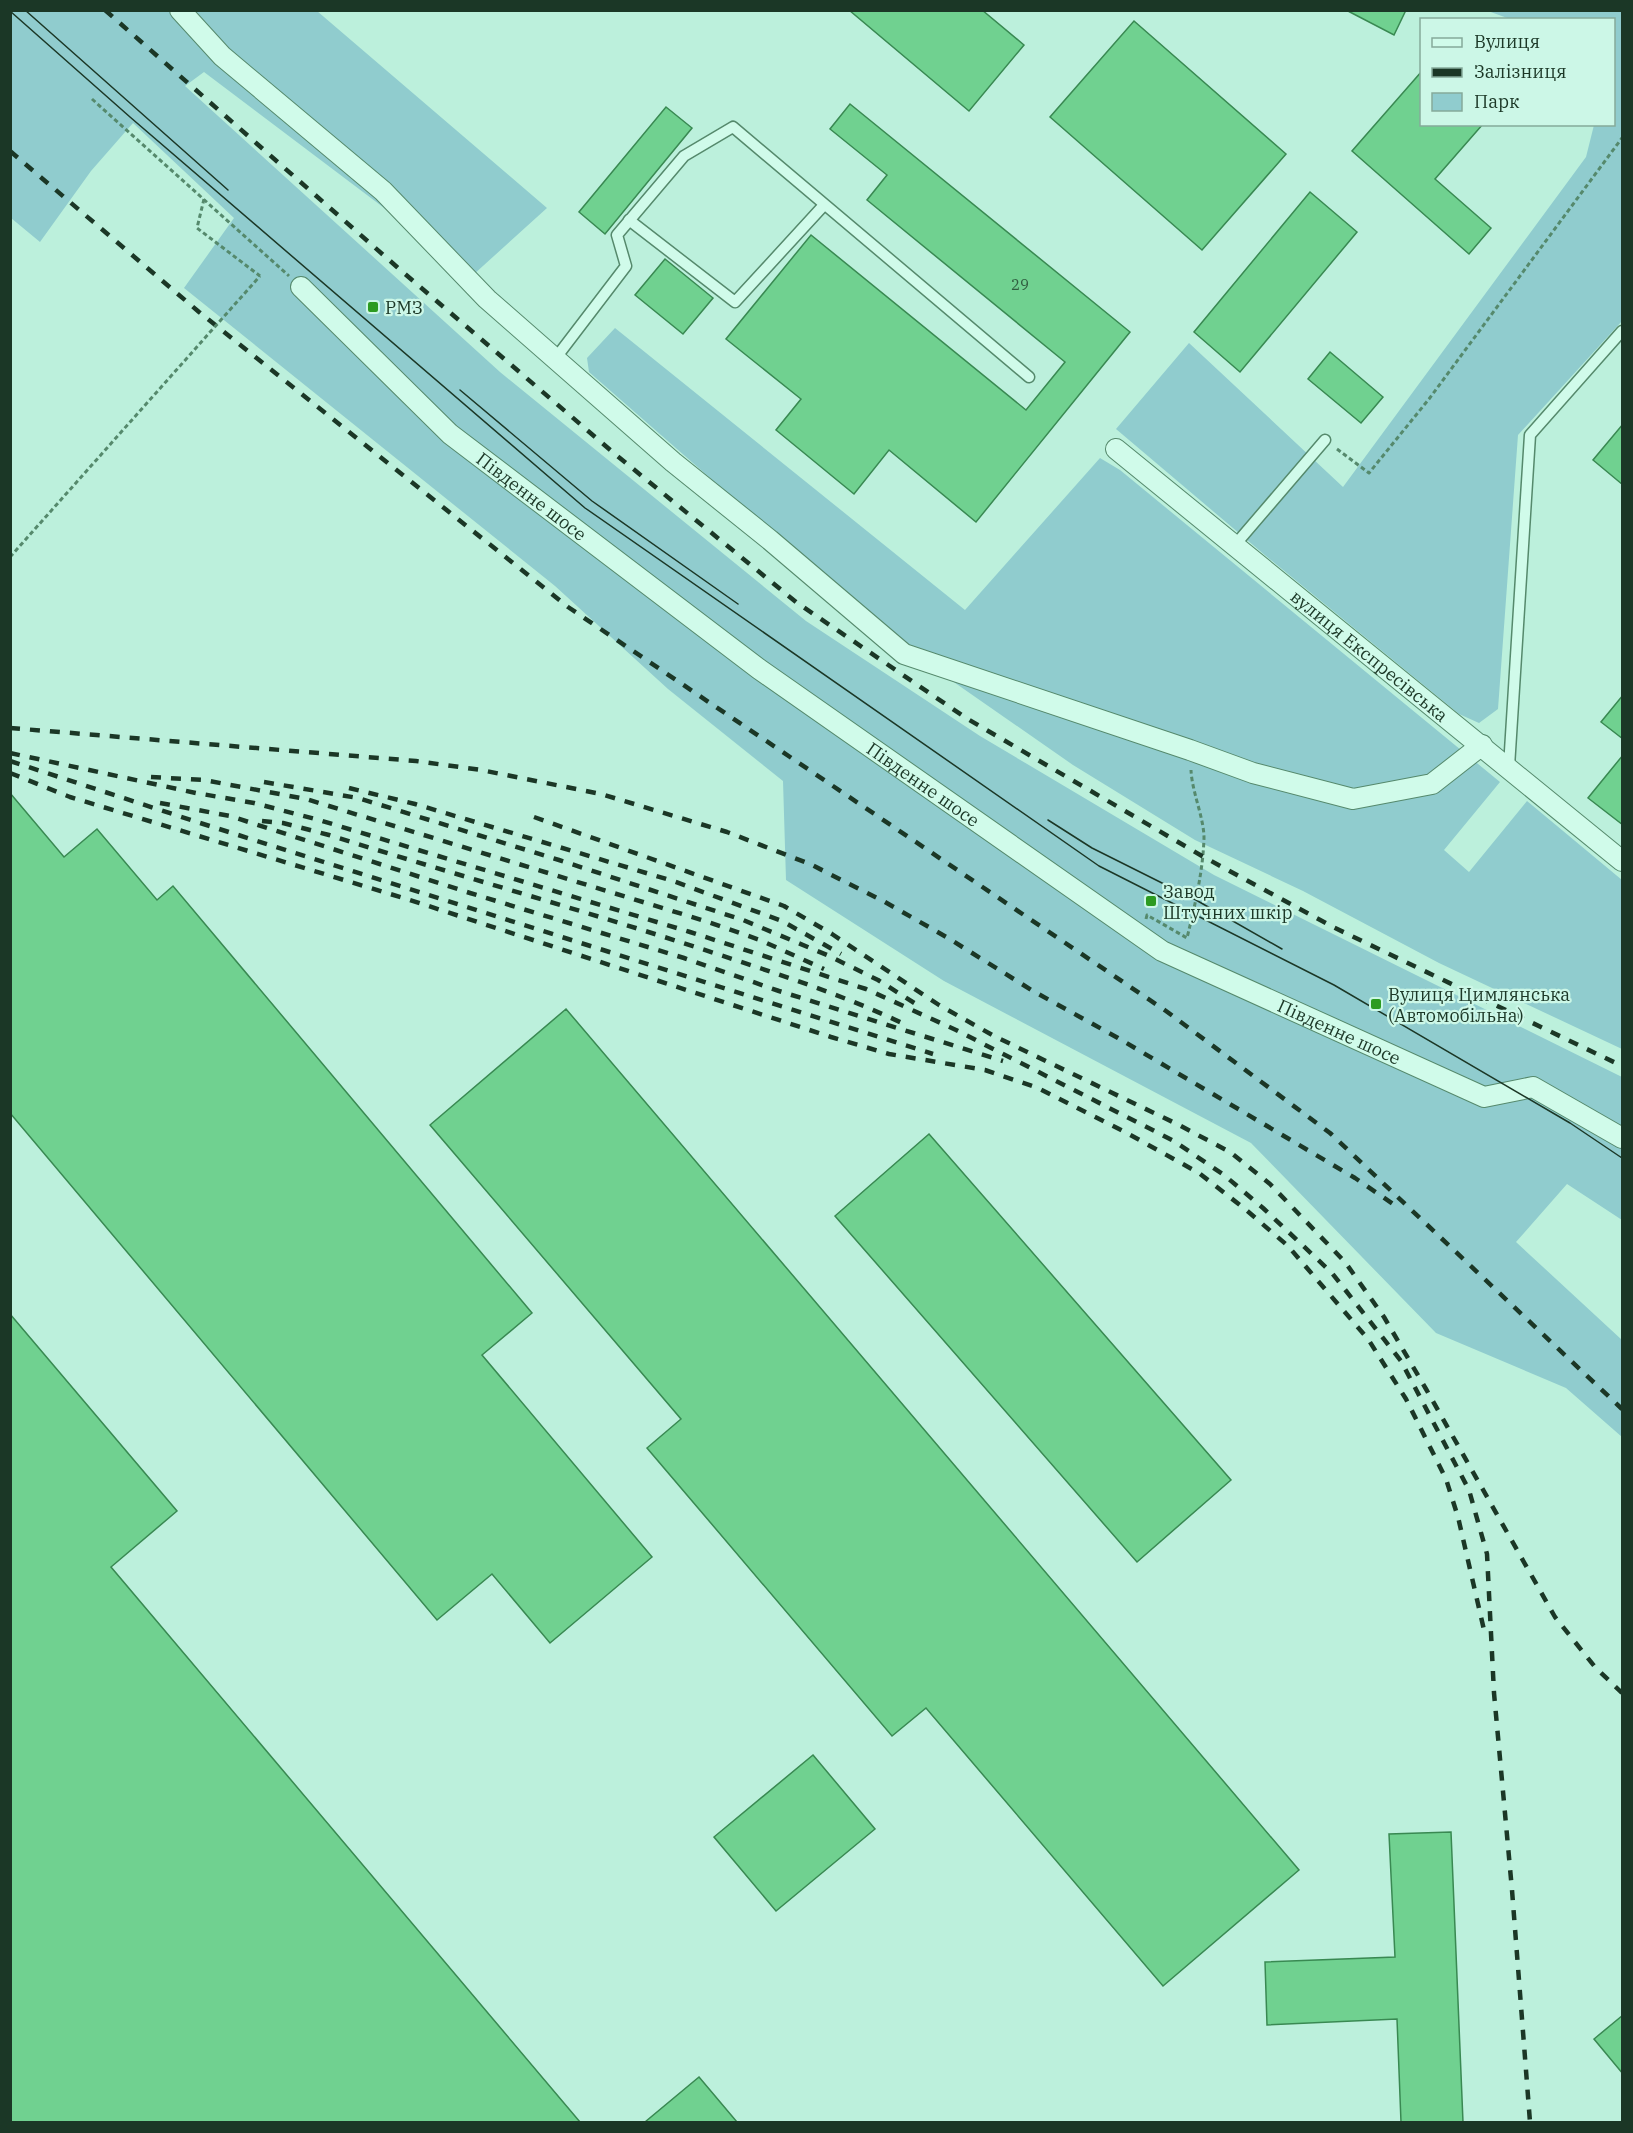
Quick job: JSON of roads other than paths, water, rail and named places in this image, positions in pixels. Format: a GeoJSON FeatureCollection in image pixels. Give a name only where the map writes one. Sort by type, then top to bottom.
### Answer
{"type":"FeatureCollection","features":[{"type":"Feature","properties":{"kind":"street"},"geometry":{"type":"LineString","coordinates":[[180,10],[222,56],[383,191],[488,299],[555,359],[673,462],[770,540],[904,654],[1253,773],[1353,799],[1432,784],[1482,745]]}},
{"type":"Feature","properties":{"kind":"street","name":"Південне шосе"},"geometry":{"type":"LineString","coordinates":[[301,287],[450,434],[759,669],[1162,951],[1484,1097],[1533,1087],[1623,1138]]}},
{"type":"Feature","properties":{"kind":"street","name":"вулиця Експресівська"},"geometry":{"type":"LineString","coordinates":[[1116,449],[1623,861]]}},
{"type":"Feature","properties":{"kind":"lane"},"geometry":{"type":"LineString","coordinates":[[555,359],[626,266],[617,235],[684,156],[734,127],[1029,377]]}},
{"type":"Feature","properties":{"kind":"lane"},"geometry":{"type":"LineString","coordinates":[[629,220],[735,303],[824,205]]}},
{"type":"Feature","properties":{"kind":"lane"},"geometry":{"type":"LineString","coordinates":[[1509,767],[1530,435],[1623,331]]}},
{"type":"Feature","properties":{"kind":"lane"},"geometry":{"type":"LineString","coordinates":[[1235,545],[1325,440]]}},
{"type":"Feature","properties":{"kind":"tram line"},"geometry":{"type":"LineString","coordinates":[[25,10],[228,190]]}},
{"type":"Feature","properties":{"kind":"tram line"},"geometry":{"type":"LineString","coordinates":[[10,11],[585,508],[1099,866],[1334,985],[1570,1123],[1622,1158]]}},
{"type":"Feature","properties":{"kind":"tram line"},"geometry":{"type":"LineString","coordinates":[[460,390],[592,501],[738,604]]}},
{"type":"Feature","properties":{"kind":"tram line"},"geometry":{"type":"LineString","coordinates":[[1048,820],[1092,848],[1196,900],[1282,949]]}},
{"type":"Feature","properties":{"kind":"railway"},"geometry":{"type":"LineString","coordinates":[[105,10],[397,267],[615,454],[796,602],[966,718],[1202,856],[1333,927],[1622,1066]]}},
{"type":"Feature","properties":{"kind":"railway"},"geometry":{"type":"LineString","coordinates":[[10,151],[199,312],[568,607],[1166,1011],[1330,1133],[1622,1409]]}},
{"type":"Feature","properties":{"kind":"railway"},"geometry":{"type":"LineString","coordinates":[[10,728],[416,761],[481,770],[601,794],[727,832],[810,864],[885,902],[1033,991],[1118,1038],[1355,1178],[1399,1208]]}},
{"type":"Feature","properties":{"kind":"railway"},"geometry":{"type":"LineString","coordinates":[[10,753],[196,793],[254,803],[319,820],[690,932],[866,989],[956,1030],[1174,1141],[1224,1175],[1263,1208],[1332,1273],[1401,1361],[1469,1490],[1487,1554],[1494,1693],[1530,2122]]}},
{"type":"Feature","properties":{"kind":"railway"},"geometry":{"type":"LineString","coordinates":[[10,761],[933,1054]]}},
{"type":"Feature","properties":{"kind":"railway"},"geometry":{"type":"LineString","coordinates":[[10,773],[70,797],[410,900],[831,1037],[889,1054],[985,1070],[1038,1088],[1199,1173],[1288,1246],[1368,1339],[1406,1399],[1446,1479],[1458,1517],[1484,1630]]}},
{"type":"Feature","properties":{"kind":"railway"},"geometry":{"type":"LineString","coordinates":[[151,777],[204,780],[306,799],[705,921],[760,940],[824,969]]}},
{"type":"Feature","properties":{"kind":"railway"},"geometry":{"type":"LineString","coordinates":[[264,782],[358,798],[743,920],[827,955],[878,980],[919,1006]]}},
{"type":"Feature","properties":{"kind":"railway"},"geometry":{"type":"LineString","coordinates":[[349,788],[415,804],[673,881],[782,921],[841,954]]}},
{"type":"Feature","properties":{"kind":"railway"},"geometry":{"type":"LineString","coordinates":[[160,803],[230,816],[470,893],[684,958],[779,991],[1003,1061]]}},
{"type":"Feature","properties":{"kind":"railway"},"geometry":{"type":"LineString","coordinates":[[534,817],[784,906],[832,934],[939,1005],[994,1036],[1230,1152],[1270,1184],[1345,1262],[1384,1317],[1555,1617],[1595,1667],[1622,1693]]}},
{"type":"Feature","properties":{"kind":"railway"},"geometry":{"type":"LineString","coordinates":[[262,821],[283,823],[329,835],[671,939],[812,986],[902,1023]]}},
{"type":"Feature","properties":{"kind":"place","name":"РМЗ"},"geometry":{"type":"Point","coordinates":[373,307]}},
{"type":"Feature","properties":{"kind":"place","name":"Завод Штучних шкір"},"geometry":{"type":"Point","coordinates":[1151,901]}},
{"type":"Feature","properties":{"kind":"place","name":"Вулиця Цимлянська (Автомобільна)"},"geometry":{"type":"Point","coordinates":[1376,1004]}}]}
